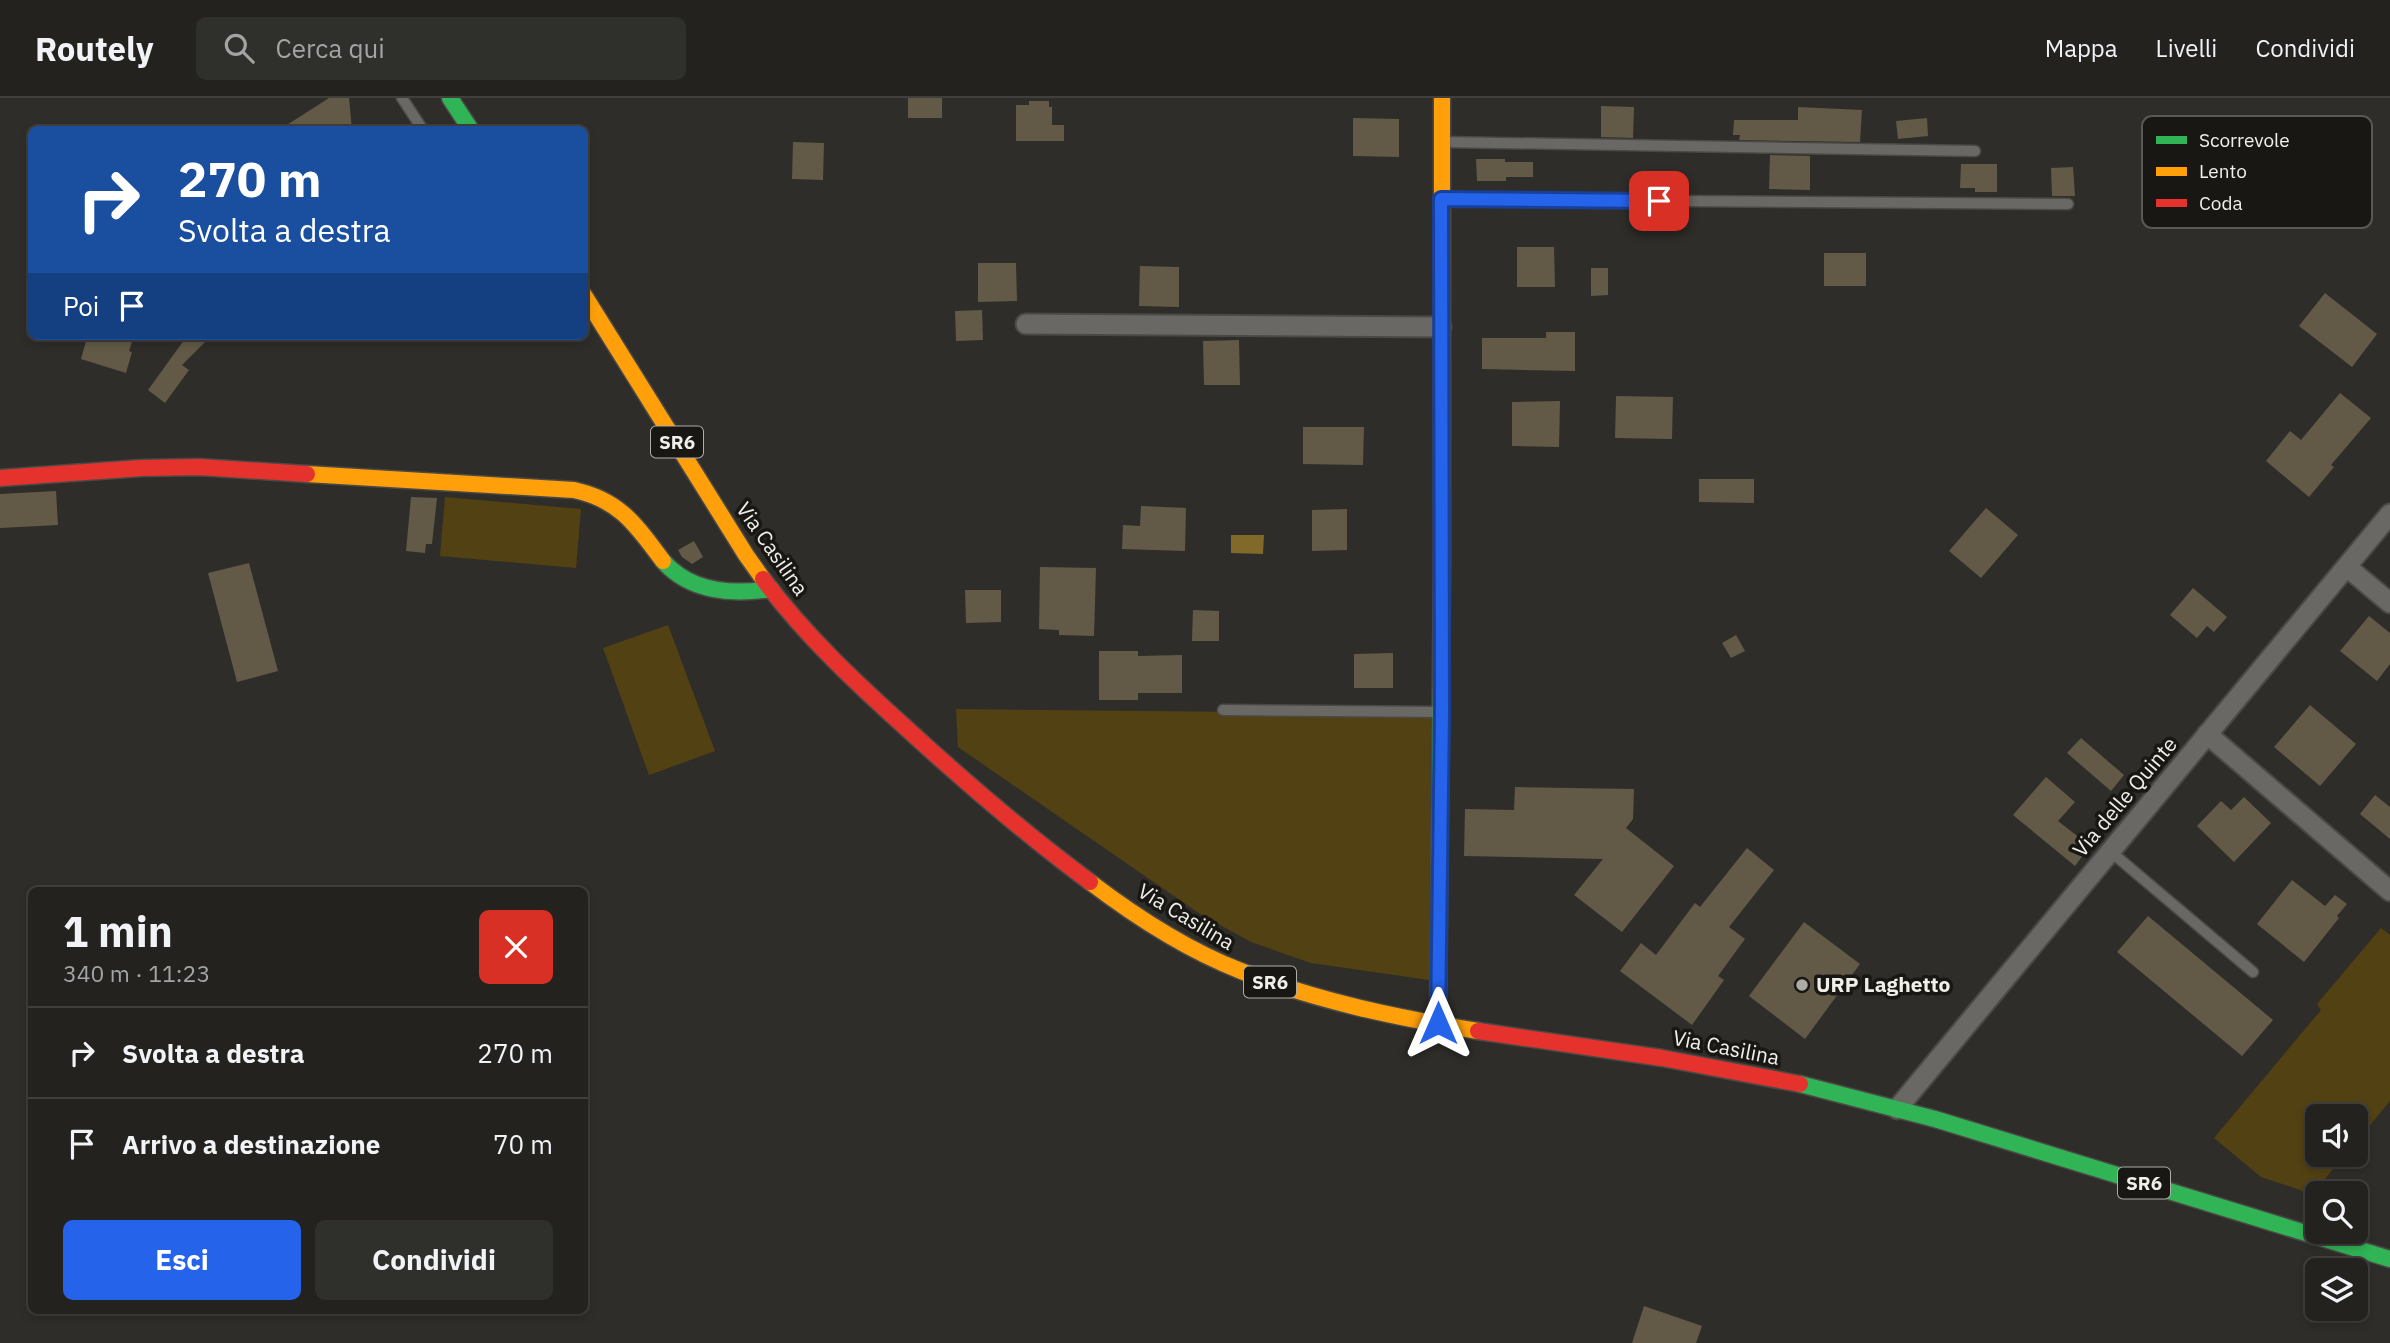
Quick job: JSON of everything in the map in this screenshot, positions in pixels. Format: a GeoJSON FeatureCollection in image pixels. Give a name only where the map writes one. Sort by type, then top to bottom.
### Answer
{"type":"FeatureCollection","features":[{"type":"Feature","properties":{"kind":"main road"},"geometry":{"type":"LineString","coordinates":[[450,98],[468,126]]}},
{"type":"Feature","properties":{"kind":"main road"},"geometry":{"type":"LineString","coordinates":[[1438,1023],[1442,712],[1442,98]]}},
{"type":"Feature","properties":{"kind":"main road","name":"Via Casilina"},"geometry":{"type":"LineString","coordinates":[[588,301],[733,535],[771,589],[834,660],[908,730],[1039,841],[1140,916],[1202,954],[1271,983],[1348,1004],[1438,1023],[1700,1063],[1788,1081],[1896,1109],[2390,1259]]}},
{"type":"Feature","properties":{"kind":"main road"},"geometry":{"type":"LineString","coordinates":[[0,478],[142,468],[198,467],[574,490],[604,498],[622,509],[671,569],[691,581],[730,592],[771,589]]}},
{"type":"Feature","properties":{"kind":"street"},"geometry":{"type":"LineString","coordinates":[[1026,324],[1441,327]]}},
{"type":"Feature","properties":{"kind":"street","name":"Via delle Quinte"},"geometry":{"type":"LineString","coordinates":[[1896,1109],[2390,514]]}},
{"type":"Feature","properties":{"kind":"street"},"geometry":{"type":"LineString","coordinates":[[2347,567],[2390,603]]}},
{"type":"Feature","properties":{"kind":"street"},"geometry":{"type":"LineString","coordinates":[[2207,734],[2390,891]]}},
{"type":"Feature","properties":{"kind":"lane"},"geometry":{"type":"LineString","coordinates":[[402,98],[420,126]]}},
{"type":"Feature","properties":{"kind":"lane"},"geometry":{"type":"LineString","coordinates":[[1442,142],[1975,151]]}},
{"type":"Feature","properties":{"kind":"lane"},"geometry":{"type":"LineString","coordinates":[[1441,199],[2068,204]]}},
{"type":"Feature","properties":{"kind":"lane"},"geometry":{"type":"LineString","coordinates":[[1223,710],[1442,712]]}},
{"type":"Feature","properties":{"kind":"lane"},"geometry":{"type":"LineString","coordinates":[[2110,851],[2253,972]]}},
{"type":"Feature","properties":{"kind":"shaded area"},"geometry":{"type":"Polygon","coordinates":[[[445,497],[581,509],[576,568],[440,556],[445,497]]]}},
{"type":"Feature","properties":{"kind":"shaded area"},"geometry":{"type":"Polygon","coordinates":[[[1231,535],[1264,535],[1263,554],[1231,553],[1231,535]]]}},
{"type":"Feature","properties":{"kind":"shaded area"},"geometry":{"type":"Polygon","coordinates":[[[668,625],[715,751],[649,775],[603,648],[668,625]]]}},
{"type":"Feature","properties":{"kind":"shaded area"},"geometry":{"type":"Polygon","coordinates":[[[956,709],[1427,714],[1431,717],[1429,980],[1311,963],[1251,942],[1200,914],[958,747],[956,709]]]}},
{"type":"Feature","properties":{"kind":"shaded area"},"geometry":{"type":"Polygon","coordinates":[[[2381,928],[2390,935],[2390,1101],[2368,1128],[2368,1104],[2305,1104],[2305,1167],[2335,1167],[2323,1181],[2305,1181],[2305,1192],[2261,1177],[2214,1138],[2321,1010],[2317,1004],[2381,928]]]}},
{"type":"Feature","properties":{"kind":"building"},"geometry":{"type":"Polygon","coordinates":[[[329,98],[349,98],[352,126],[285,126],[329,98]]]}},
{"type":"Feature","properties":{"kind":"building"},"geometry":{"type":"Polygon","coordinates":[[[908,98],[942,98],[942,118],[908,118],[908,98]]]}},
{"type":"Feature","properties":{"kind":"building"},"geometry":{"type":"Polygon","coordinates":[[[1029,101],[1049,101],[1049,107],[1052,107],[1052,125],[1064,125],[1064,141],[1016,141],[1016,105],[1029,105],[1029,101]]]}},
{"type":"Feature","properties":{"kind":"building"},"geometry":{"type":"Polygon","coordinates":[[[1601,106],[1634,107],[1633,138],[1601,137],[1601,106]]]}},
{"type":"Feature","properties":{"kind":"building"},"geometry":{"type":"Polygon","coordinates":[[[1798,107],[1862,110],[1860,142],[1739,140],[1740,135],[1733,135],[1734,120],[1798,120],[1798,107]]]}},
{"type":"Feature","properties":{"kind":"building"},"geometry":{"type":"Polygon","coordinates":[[[1353,118],[1399,119],[1399,157],[1353,156],[1353,118]]]}},
{"type":"Feature","properties":{"kind":"building"},"geometry":{"type":"Polygon","coordinates":[[[1927,118],[1928,136],[1898,139],[1896,121],[1927,118]]]}},
{"type":"Feature","properties":{"kind":"building"},"geometry":{"type":"Polygon","coordinates":[[[793,142],[824,143],[823,180],[792,179],[793,142]]]}},
{"type":"Feature","properties":{"kind":"building"},"geometry":{"type":"Polygon","coordinates":[[[1770,155],[1810,156],[1810,190],[1769,189],[1770,155]]]}},
{"type":"Feature","properties":{"kind":"building"},"geometry":{"type":"Polygon","coordinates":[[[1476,159],[1533,162],[1533,177],[1477,181],[1476,159]]]}},
{"type":"Feature","properties":{"kind":"building"},"geometry":{"type":"Polygon","coordinates":[[[1961,164],[1997,164],[1997,192],[1975,192],[1975,188],[1960,188],[1961,164]]]}},
{"type":"Feature","properties":{"kind":"building"},"geometry":{"type":"Polygon","coordinates":[[[2073,167],[2075,196],[2052,196],[2051,168],[2073,167]]]}},
{"type":"Feature","properties":{"kind":"building"},"geometry":{"type":"Polygon","coordinates":[[[1517,247],[1554,247],[1555,287],[1517,287],[1517,247]]]}},
{"type":"Feature","properties":{"kind":"building"},"geometry":{"type":"Polygon","coordinates":[[[1824,253],[1866,253],[1866,286],[1824,286],[1824,253]]]}},
{"type":"Feature","properties":{"kind":"building"},"geometry":{"type":"Polygon","coordinates":[[[978,263],[1016,263],[1017,301],[978,302],[978,263]]]}},
{"type":"Feature","properties":{"kind":"building"},"geometry":{"type":"Polygon","coordinates":[[[1140,266],[1179,267],[1179,307],[1139,306],[1140,266]]]}},
{"type":"Feature","properties":{"kind":"building"},"geometry":{"type":"Polygon","coordinates":[[[1591,268],[1608,268],[1608,295],[1591,296],[1591,268]]]}},
{"type":"Feature","properties":{"kind":"building"},"geometry":{"type":"Polygon","coordinates":[[[2325,293],[2377,334],[2352,367],[2299,326],[2325,293]]]}},
{"type":"Feature","properties":{"kind":"building"},"geometry":{"type":"Polygon","coordinates":[[[982,310],[983,340],[956,341],[955,311],[982,310]]]}},
{"type":"Feature","properties":{"kind":"building"},"geometry":{"type":"Polygon","coordinates":[[[1546,332],[1575,332],[1575,371],[1482,369],[1482,338],[1546,338],[1546,332]]]}},
{"type":"Feature","properties":{"kind":"building"},"geometry":{"type":"Polygon","coordinates":[[[133,340],[126,373],[81,359],[86,341],[133,340]]]}},
{"type":"Feature","properties":{"kind":"building"},"geometry":{"type":"Polygon","coordinates":[[[184,340],[207,340],[182,365],[189,370],[165,403],[148,390],[184,340]]]}},
{"type":"Feature","properties":{"kind":"building"},"geometry":{"type":"Polygon","coordinates":[[[1239,340],[1240,385],[1204,385],[1203,341],[1239,340]]]}},
{"type":"Feature","properties":{"kind":"building"},"geometry":{"type":"Polygon","coordinates":[[[2340,393],[2371,418],[2331,465],[2334,467],[2309,497],[2266,461],[2290,431],[2301,440],[2340,393]]]}},
{"type":"Feature","properties":{"kind":"building"},"geometry":{"type":"Polygon","coordinates":[[[1616,396],[1673,397],[1672,439],[1615,438],[1616,396]]]}},
{"type":"Feature","properties":{"kind":"building"},"geometry":{"type":"Polygon","coordinates":[[[1560,401],[1559,447],[1512,446],[1512,402],[1560,401]]]}},
{"type":"Feature","properties":{"kind":"building"},"geometry":{"type":"Polygon","coordinates":[[[1303,427],[1364,427],[1363,465],[1303,464],[1303,427]]]}},
{"type":"Feature","properties":{"kind":"building"},"geometry":{"type":"Polygon","coordinates":[[[1699,479],[1754,479],[1754,503],[1699,502],[1699,479]]]}},
{"type":"Feature","properties":{"kind":"building"},"geometry":{"type":"Polygon","coordinates":[[[56,491],[58,525],[0,528],[0,494],[56,491]]]}},
{"type":"Feature","properties":{"kind":"building"},"geometry":{"type":"Polygon","coordinates":[[[411,497],[437,498],[432,544],[426,544],[425,553],[406,551],[411,497]]]}},
{"type":"Feature","properties":{"kind":"building"},"geometry":{"type":"Polygon","coordinates":[[[1141,506],[1186,508],[1185,551],[1122,549],[1123,525],[1140,526],[1141,506]]]}},
{"type":"Feature","properties":{"kind":"building"},"geometry":{"type":"Polygon","coordinates":[[[1986,508],[2018,535],[1981,578],[1949,551],[1986,508]]]}},
{"type":"Feature","properties":{"kind":"building"},"geometry":{"type":"Polygon","coordinates":[[[1347,509],[1347,550],[1312,551],[1312,510],[1347,509]]]}},
{"type":"Feature","properties":{"kind":"building"},"geometry":{"type":"Polygon","coordinates":[[[694,541],[703,557],[692,564],[682,557],[678,550],[694,541]]]}},
{"type":"Feature","properties":{"kind":"building"},"geometry":{"type":"Polygon","coordinates":[[[249,563],[278,671],[237,682],[208,573],[249,563]]]}},
{"type":"Feature","properties":{"kind":"building"},"geometry":{"type":"Polygon","coordinates":[[[1040,567],[1096,568],[1094,636],[1059,635],[1059,630],[1039,629],[1040,567]]]}},
{"type":"Feature","properties":{"kind":"building"},"geometry":{"type":"Polygon","coordinates":[[[2193,588],[2227,617],[2214,632],[2207,626],[2197,638],[2170,615],[2193,588]]]}},
{"type":"Feature","properties":{"kind":"building"},"geometry":{"type":"Polygon","coordinates":[[[965,590],[1001,590],[1001,622],[966,623],[965,590]]]}},
{"type":"Feature","properties":{"kind":"building"},"geometry":{"type":"Polygon","coordinates":[[[1193,610],[1219,611],[1219,641],[1192,641],[1193,610]]]}},
{"type":"Feature","properties":{"kind":"building"},"geometry":{"type":"Polygon","coordinates":[[[2369,616],[2390,633],[2390,664],[2377,681],[2340,651],[2369,616]]]}},
{"type":"Feature","properties":{"kind":"building"},"geometry":{"type":"Polygon","coordinates":[[[1736,635],[1745,651],[1731,658],[1722,643],[1736,635]]]}},
{"type":"Feature","properties":{"kind":"building"},"geometry":{"type":"Polygon","coordinates":[[[1099,651],[1138,651],[1138,656],[1182,655],[1182,693],[1138,693],[1138,700],[1099,700],[1099,651]]]}},
{"type":"Feature","properties":{"kind":"building"},"geometry":{"type":"Polygon","coordinates":[[[1393,653],[1393,688],[1354,688],[1354,654],[1393,653]]]}},
{"type":"Feature","properties":{"kind":"building"},"geometry":{"type":"Polygon","coordinates":[[[2310,705],[2356,744],[2320,786],[2274,747],[2310,705]]]}},
{"type":"Feature","properties":{"kind":"building"},"geometry":{"type":"Polygon","coordinates":[[[2081,738],[2124,775],[2111,791],[2067,753],[2081,738]]]}},
{"type":"Feature","properties":{"kind":"building"},"geometry":{"type":"Polygon","coordinates":[[[2046,777],[2075,802],[2058,821],[2090,846],[2075,866],[2013,815],[2046,777]]]}},
{"type":"Feature","properties":{"kind":"building"},"geometry":{"type":"Polygon","coordinates":[[[1515,787],[1634,789],[1633,819],[1626,828],[1674,866],[1622,932],[1574,895],[1603,859],[1464,856],[1465,809],[1514,810],[1515,787]]]}},
{"type":"Feature","properties":{"kind":"building"},"geometry":{"type":"Polygon","coordinates":[[[2375,795],[2390,807],[2390,839],[2360,814],[2375,795]]]}},
{"type":"Feature","properties":{"kind":"building"},"geometry":{"type":"Polygon","coordinates":[[[2244,797],[2271,823],[2234,862],[2197,826],[2221,801],[2231,810],[2244,797]]]}},
{"type":"Feature","properties":{"kind":"building"},"geometry":{"type":"Polygon","coordinates":[[[1747,848],[1774,870],[1729,927],[1745,939],[1718,976],[1724,980],[1692,1025],[1620,971],[1641,943],[1656,955],[1695,903],[1700,907],[1747,848]]]}},
{"type":"Feature","properties":{"kind":"building"},"geometry":{"type":"Polygon","coordinates":[[[2292,880],[2325,906],[2335,895],[2347,904],[2304,962],[2257,924],[2292,880]]]}},
{"type":"Feature","properties":{"kind":"building"},"geometry":{"type":"Polygon","coordinates":[[[2148,916],[2273,1020],[2242,1056],[2117,952],[2148,916]]]}},
{"type":"Feature","properties":{"kind":"building","name":"URP Laghetto"},"geometry":{"type":"Polygon","coordinates":[[[1804,922],[1860,964],[1805,1039],[1749,996],[1804,922]]]}},
{"type":"Feature","properties":{"kind":"building"},"geometry":{"type":"Polygon","coordinates":[[[1644,1306],[1702,1326],[1696,1343],[1632,1343],[1644,1306]]]}},
{"type":"Feature","properties":{"kind":"traffic: fast"},"geometry":{"type":"LineString","coordinates":[[450,98],[468,126]]}},
{"type":"Feature","properties":{"kind":"traffic: fast"},"geometry":{"type":"LineString","coordinates":[[663,561],[686,579],[713,589],[742,592],[771,589]]}},
{"type":"Feature","properties":{"kind":"traffic: fast"},"geometry":{"type":"LineString","coordinates":[[1438,1023],[1442,562]]}},
{"type":"Feature","properties":{"kind":"traffic: fast"},"geometry":{"type":"LineString","coordinates":[[1800,1084],[1935,1119],[2390,1259]]}},
{"type":"Feature","properties":{"kind":"traffic: slow"},"geometry":{"type":"LineString","coordinates":[[1442,98],[1442,562]]}},
{"type":"Feature","properties":{"kind":"traffic: slow"},"geometry":{"type":"LineString","coordinates":[[588,301],[763,579]]}},
{"type":"Feature","properties":{"kind":"traffic: slow"},"geometry":{"type":"LineString","coordinates":[[307,474],[574,490],[590,494],[615,507],[635,525],[663,561]]}},
{"type":"Feature","properties":{"kind":"traffic: slow"},"geometry":{"type":"LineString","coordinates":[[1090,882],[1162,932],[1201,953],[1269,982],[1358,1007],[1478,1031]]}},
{"type":"Feature","properties":{"kind":"traffic: jam"},"geometry":{"type":"LineString","coordinates":[[0,478],[142,468],[199,467],[307,474]]}},
{"type":"Feature","properties":{"kind":"traffic: jam"},"geometry":{"type":"LineString","coordinates":[[763,579],[812,638],[867,692],[995,807],[1090,882]]}},
{"type":"Feature","properties":{"kind":"traffic: jam"},"geometry":{"type":"LineString","coordinates":[[1478,1031],[1662,1058],[1800,1084]]}},
{"type":"Feature","properties":{"kind":"place","name":"URP Laghetto"},"geometry":{"type":"Point","coordinates":[1802,985]}},
{"type":"Feature","properties":{"kind":"route"},"geometry":{"type":"LineString","coordinates":[[1438,1023],[1442,712],[1441,199],[1659,201]]}}]}
